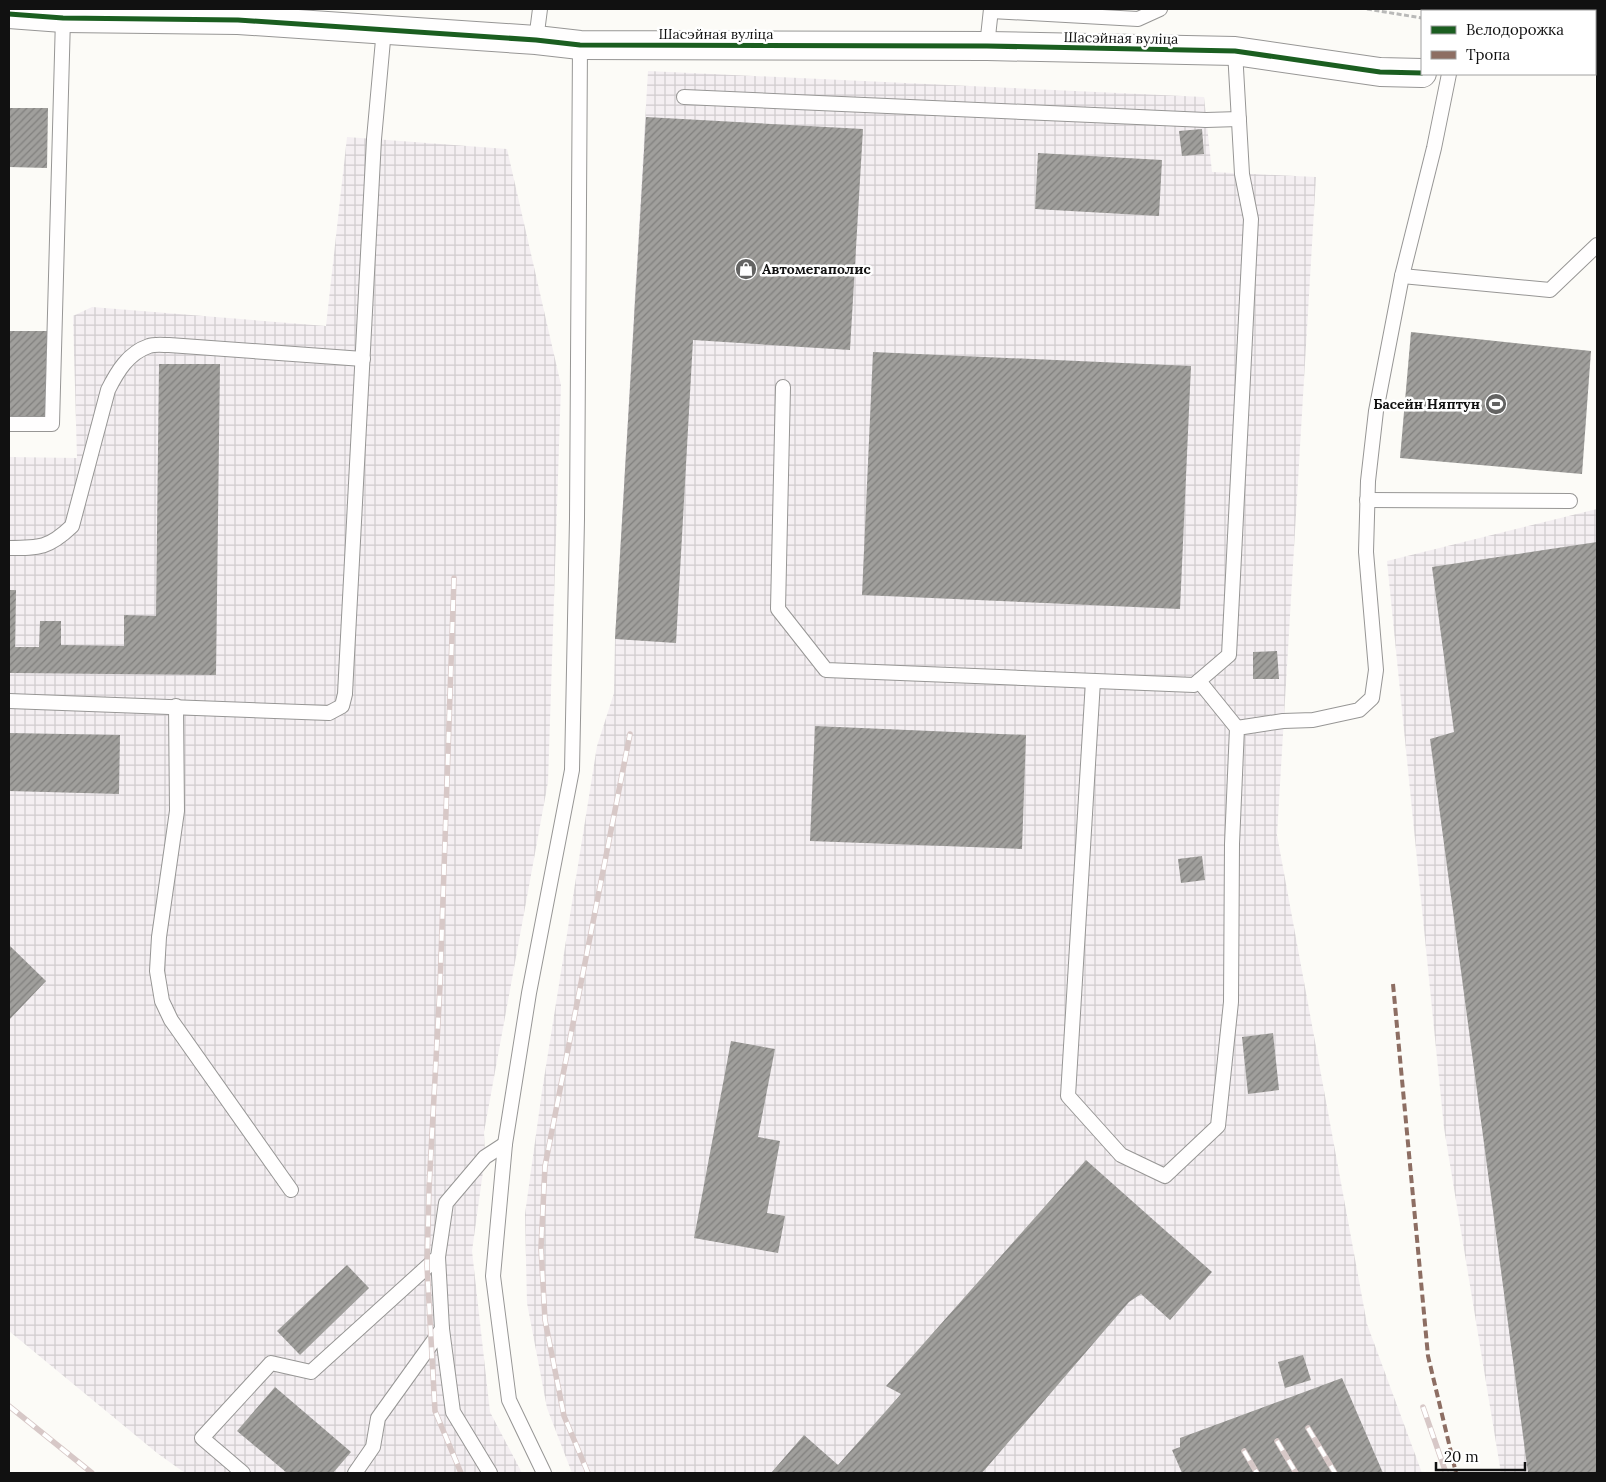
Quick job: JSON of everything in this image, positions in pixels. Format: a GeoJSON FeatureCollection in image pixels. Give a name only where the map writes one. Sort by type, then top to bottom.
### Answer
{"type":"FeatureCollection","features":[{"type":"Feature","properties":{"kind":"street","name":"Шасэйная вуліца"},"geometry":{"type":"LineString","coordinates":[[9,14],[63,18],[236,14],[384,29],[580,44],[987,46],[1235,51],[1380,72],[1421,73]]}},
{"type":"Feature","properties":{"kind":"lane"},"geometry":{"type":"LineString","coordinates":[[536,40],[540,9]]}},
{"type":"Feature","properties":{"kind":"lane"},"geometry":{"type":"LineString","coordinates":[[987,46],[991,10],[1138,19],[1160,9]]}},
{"type":"Feature","properties":{"kind":"lane"},"geometry":{"type":"LineString","coordinates":[[9,424],[52,424],[63,18]]}},
{"type":"Feature","properties":{"kind":"lane"},"geometry":{"type":"LineString","coordinates":[[9,701],[329,713],[342,706],[345,694],[374,139],[384,29]]}},
{"type":"Feature","properties":{"kind":"lane"},"geometry":{"type":"LineString","coordinates":[[544,1473],[509,1400],[493,1276],[505,1144],[530,993],[572,770],[577,509],[580,44]]}},
{"type":"Feature","properties":{"kind":"lane"},"geometry":{"type":"LineString","coordinates":[[783,387],[778,609],[826,670],[1194,685],[1229,655],[1251,219],[1242,174],[1235,51]]}},
{"type":"Feature","properties":{"kind":"lane"},"geometry":{"type":"LineString","coordinates":[[1237,728],[1283,721],[1313,720],[1359,710],[1372,698],[1376,670],[1366,552],[1368,481],[1376,411],[1402,276],[1434,148],[1449,75]]}},
{"type":"Feature","properties":{"kind":"lane"},"geometry":{"type":"LineString","coordinates":[[684,97],[1206,120],[1239,119]]}},
{"type":"Feature","properties":{"kind":"lane"},"geometry":{"type":"LineString","coordinates":[[1402,276],[1550,290],[1597,245]]}},
{"type":"Feature","properties":{"kind":"lane"},"geometry":{"type":"LineString","coordinates":[[9,548],[44,546],[58,539],[72,526],[108,390],[117,372],[133,355],[150,346],[169,345],[363,358]]}},
{"type":"Feature","properties":{"kind":"lane"},"geometry":{"type":"LineString","coordinates":[[1367,500],[1570,501]]}},
{"type":"Feature","properties":{"kind":"lane"},"geometry":{"type":"LineString","coordinates":[[1093,681],[1068,1096],[1121,1155],[1165,1176],[1218,1126],[1231,1002],[1232,844],[1237,728],[1198,681]]}},
{"type":"Feature","properties":{"kind":"lane"},"geometry":{"type":"LineString","coordinates":[[176,706],[177,811],[158,946],[157,971],[162,1001],[172,1020],[291,1190]]}},
{"type":"Feature","properties":{"kind":"lane"},"geometry":{"type":"LineString","coordinates":[[490,1473],[453,1412],[442,1329],[438,1256],[446,1203],[485,1157],[505,1144]]}},
{"type":"Feature","properties":{"kind":"lane"},"geometry":{"type":"LineString","coordinates":[[243,1473],[202,1438],[271,1363],[310,1372],[438,1256]]}},
{"type":"Feature","properties":{"kind":"lane"},"geometry":{"type":"LineString","coordinates":[[355,1473],[373,1447],[378,1418],[442,1329]]}},
{"type":"Feature","properties":{"kind":"path"},"geometry":{"type":"LineString","coordinates":[[1367,9],[1421,18]]}},
{"type":"Feature","properties":{"kind":"shaded area"},"geometry":{"type":"Polygon","coordinates":[[[648,71],[1204,97],[1212,172],[1316,177],[1277,835],[1367,1324],[1422,1473],[572,1473],[547,1408],[527,1303],[525,1214],[542,1091],[597,746],[614,693],[615,639],[648,71]]]}},
{"type":"Feature","properties":{"kind":"shaded area"},"geometry":{"type":"Polygon","coordinates":[[[347,137],[507,149],[561,385],[548,782],[484,1132],[485,1157],[472,1251],[490,1412],[522,1473],[185,1473],[157,1453],[9,1331],[9,457],[77,458],[73,316],[92,307],[326,326],[347,137]]]}},
{"type":"Feature","properties":{"kind":"shaded area"},"geometry":{"type":"Polygon","coordinates":[[[1597,509],[1597,1473],[1501,1473],[1444,1128],[1387,561],[1597,509]]]}},
{"type":"Feature","properties":{"kind":"building"},"geometry":{"type":"Polygon","coordinates":[[[9,108],[48,108],[47,168],[9,167],[9,108]]]}},
{"type":"Feature","properties":{"kind":"building","name":"Автомегаполис"},"geometry":{"type":"Polygon","coordinates":[[[646,117],[863,129],[850,350],[693,340],[676,643],[615,639],[646,117]]]}},
{"type":"Feature","properties":{"kind":"building"},"geometry":{"type":"Polygon","coordinates":[[[1202,129],[1204,154],[1182,156],[1179,131],[1202,129]]]}},
{"type":"Feature","properties":{"kind":"building"},"geometry":{"type":"Polygon","coordinates":[[[1038,153],[1162,160],[1159,216],[1035,209],[1038,153]]]}},
{"type":"Feature","properties":{"kind":"building"},"geometry":{"type":"Polygon","coordinates":[[[9,331],[48,331],[46,417],[9,417],[9,331]]]}},
{"type":"Feature","properties":{"kind":"building","name":"Басейн Няптун"},"geometry":{"type":"Polygon","coordinates":[[[1411,332],[1591,351],[1582,474],[1400,458],[1411,332]]]}},
{"type":"Feature","properties":{"kind":"building"},"geometry":{"type":"Polygon","coordinates":[[[873,352],[1191,366],[1180,609],[862,595],[873,352]]]}},
{"type":"Feature","properties":{"kind":"building"},"geometry":{"type":"Polygon","coordinates":[[[159,364],[220,364],[216,675],[9,673],[9,590],[16,590],[15,647],[39,647],[40,621],[61,621],[61,645],[124,646],[124,615],[156,616],[159,364]]]}},
{"type":"Feature","properties":{"kind":"building"},"geometry":{"type":"Polygon","coordinates":[[[1597,542],[1597,1473],[1528,1473],[1430,739],[1454,732],[1432,567],[1597,542]]]}},
{"type":"Feature","properties":{"kind":"building"},"geometry":{"type":"Polygon","coordinates":[[[1277,651],[1279,679],[1253,679],[1253,652],[1277,651]]]}},
{"type":"Feature","properties":{"kind":"building"},"geometry":{"type":"Polygon","coordinates":[[[815,726],[1026,735],[1022,849],[810,841],[815,726]]]}},
{"type":"Feature","properties":{"kind":"building"},"geometry":{"type":"Polygon","coordinates":[[[9,733],[120,735],[119,794],[9,791],[9,733]]]}},
{"type":"Feature","properties":{"kind":"building"},"geometry":{"type":"Polygon","coordinates":[[[1202,856],[1205,880],[1181,883],[1178,859],[1202,856]]]}},
{"type":"Feature","properties":{"kind":"building"},"geometry":{"type":"Polygon","coordinates":[[[9,945],[46,981],[9,1020],[9,945]]]}},
{"type":"Feature","properties":{"kind":"building"},"geometry":{"type":"Polygon","coordinates":[[[1273,1033],[1279,1090],[1248,1094],[1242,1037],[1273,1033]]]}},
{"type":"Feature","properties":{"kind":"building"},"geometry":{"type":"Polygon","coordinates":[[[731,1041],[775,1049],[758,1137],[780,1141],[767,1213],[785,1216],[778,1253],[694,1238],[731,1041]]]}},
{"type":"Feature","properties":{"kind":"building"},"geometry":{"type":"Polygon","coordinates":[[[1086,1160],[1212,1272],[1170,1320],[1141,1294],[1129,1302],[982,1473],[771,1473],[804,1435],[838,1465],[901,1394],[886,1386],[1086,1160]]]}},
{"type":"Feature","properties":{"kind":"building"},"geometry":{"type":"Polygon","coordinates":[[[347,1265],[369,1288],[300,1355],[277,1331],[347,1265]]]}},
{"type":"Feature","properties":{"kind":"building"},"geometry":{"type":"Polygon","coordinates":[[[1303,1355],[1311,1380],[1285,1388],[1278,1362],[1303,1355]]]}},
{"type":"Feature","properties":{"kind":"building"},"geometry":{"type":"Polygon","coordinates":[[[1342,1378],[1383,1473],[1182,1473],[1172,1450],[1180,1447],[1180,1438],[1342,1378]]]}},
{"type":"Feature","properties":{"kind":"building"},"geometry":{"type":"Polygon","coordinates":[[[275,1387],[351,1452],[333,1473],[287,1473],[237,1431],[275,1387]]]}},
{"type":"Feature","properties":{"kind":"railway"},"geometry":{"type":"LineString","coordinates":[[454,578],[440,986],[429,1189],[427,1266],[435,1411],[461,1473]]}},
{"type":"Feature","properties":{"kind":"railway"},"geometry":{"type":"LineString","coordinates":[[588,1473],[564,1416],[545,1320],[541,1248],[545,1166],[630,734]]}},
{"type":"Feature","properties":{"kind":"railway"},"geometry":{"type":"LineString","coordinates":[[9,1406],[92,1473]]}},
{"type":"Feature","properties":{"kind":"railway"},"geometry":{"type":"LineString","coordinates":[[1423,1407],[1446,1473]]}},
{"type":"Feature","properties":{"kind":"railway"},"geometry":{"type":"LineString","coordinates":[[1308,1428],[1335,1473]]}},
{"type":"Feature","properties":{"kind":"railway"},"geometry":{"type":"LineString","coordinates":[[1277,1441],[1296,1473]]}},
{"type":"Feature","properties":{"kind":"railway"},"geometry":{"type":"LineString","coordinates":[[1244,1451],[1257,1473]]}},
{"type":"Feature","properties":{"kind":"marked path"},"geometry":{"type":"LineString","coordinates":[[1393,984],[1428,1356],[1456,1473]]}},
{"type":"Feature","properties":{"kind":"cycle path"},"geometry":{"type":"LineString","coordinates":[[9,14],[63,18],[238,20],[536,40],[580,45],[987,46],[1235,51],[1380,72],[1421,73]]}},
{"type":"Feature","properties":{"kind":"place","name":"Автомегаполис"},"geometry":{"type":"Point","coordinates":[746,269]}},
{"type":"Feature","properties":{"kind":"place","name":"Басейн Няптун"},"geometry":{"type":"Point","coordinates":[1496,404]}}]}
